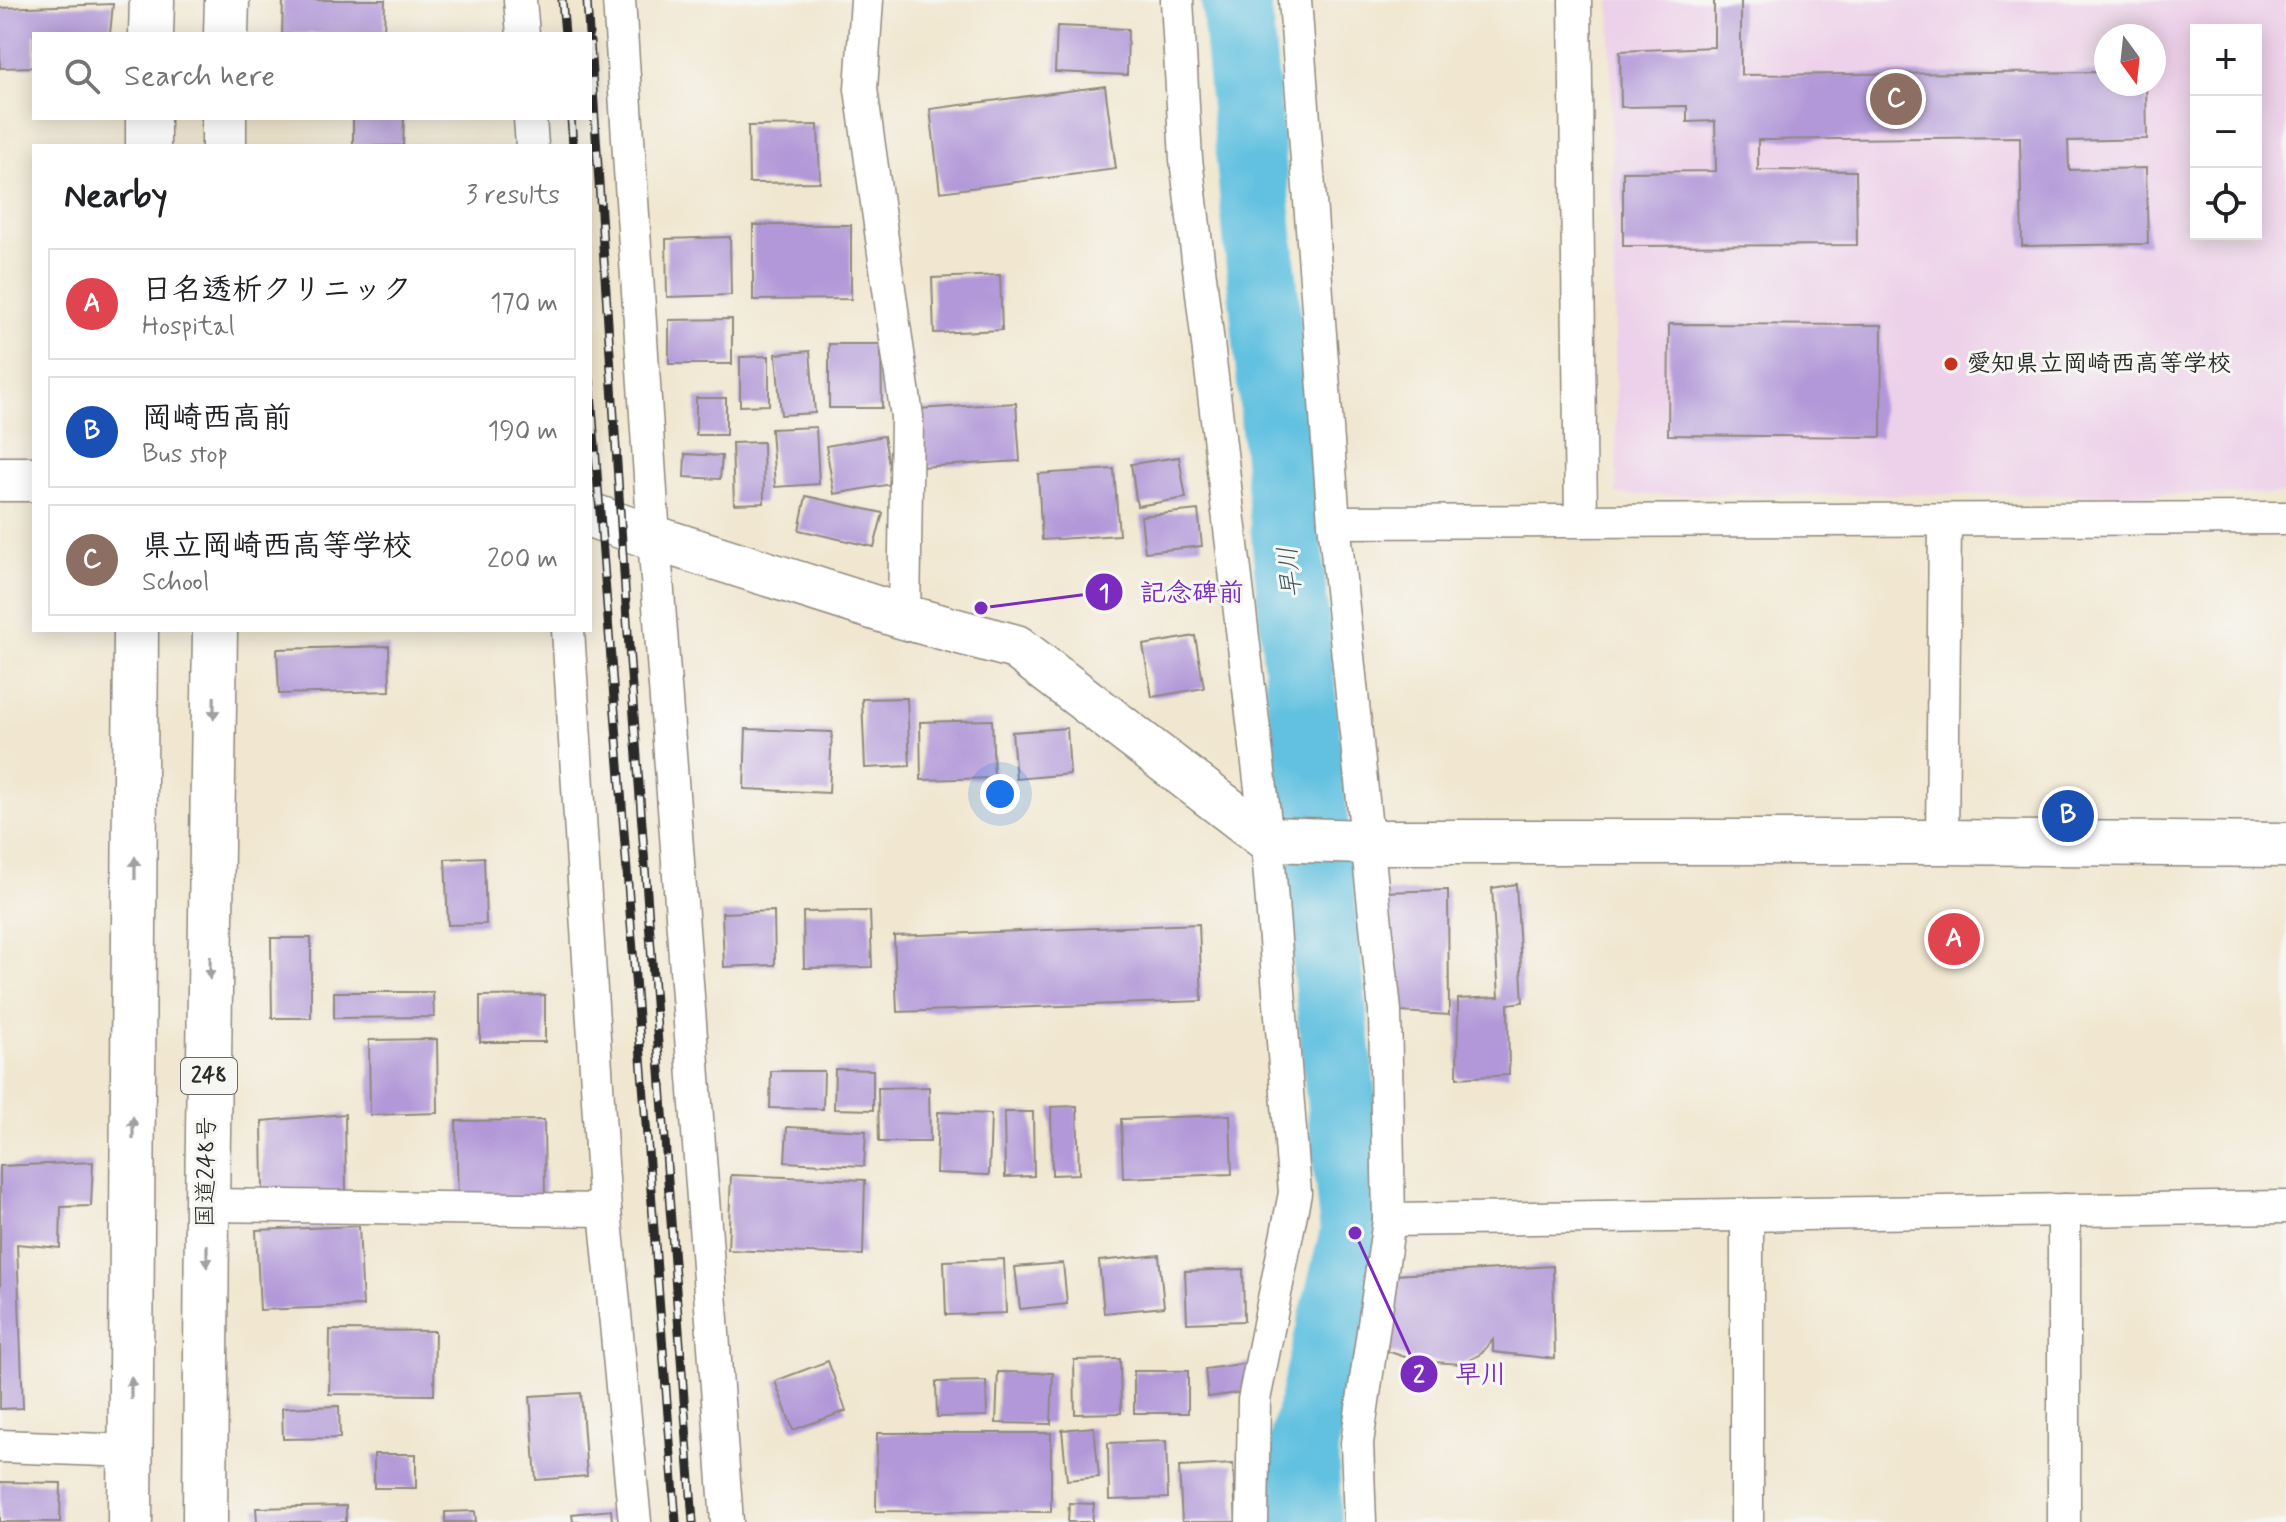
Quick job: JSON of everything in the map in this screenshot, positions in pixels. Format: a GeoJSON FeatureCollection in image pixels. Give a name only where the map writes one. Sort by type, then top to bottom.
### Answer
{"type":"FeatureCollection","features":[{"type":"Feature","properties":{"kind":"main road"},"geometry":{"type":"LineString","coordinates":[[151,32],[152,0]]}},
{"type":"Feature","properties":{"kind":"main road"},"geometry":{"type":"LineString","coordinates":[[226,32],[227,0]]}},
{"type":"Feature","properties":{"kind":"main road"},"geometry":{"type":"LineString","coordinates":[[148,120],[148,144]]}},
{"type":"Feature","properties":{"kind":"main road"},"geometry":{"type":"LineString","coordinates":[[224,120],[224,144]]}},
{"type":"Feature","properties":{"kind":"main road"},"geometry":{"type":"LineString","coordinates":[[0,479],[32,479]]}},
{"type":"Feature","properties":{"kind":"main road"},"geometry":{"type":"LineString","coordinates":[[592,516],[904,617],[1016,647],[1267,839],[1366,842],[2286,845]]}},
{"type":"Feature","properties":{"kind":"main road"},"geometry":{"type":"LineString","coordinates":[[130,1522],[136,632]]}},
{"type":"Feature","properties":{"kind":"main road","name":"国道248号"},"geometry":{"type":"LineString","coordinates":[[205,1522],[215,632]]}},
{"type":"Feature","properties":{"kind":"street"},"geometry":{"type":"LineString","coordinates":[[520,0],[523,32]]}},
{"type":"Feature","properties":{"kind":"street"},"geometry":{"type":"LineString","coordinates":[[619,0],[654,538],[727,1522]]}},
{"type":"Feature","properties":{"kind":"street"},"geometry":{"type":"LineString","coordinates":[[867,0],[861,89],[907,417],[904,617]]}},
{"type":"Feature","properties":{"kind":"street"},"geometry":{"type":"LineString","coordinates":[[1177,0],[1186,159],[1267,839],[1295,1193],[1254,1400],[1252,1522]]}},
{"type":"Feature","properties":{"kind":"street"},"geometry":{"type":"LineString","coordinates":[[1295,0],[1334,522],[1385,1011],[1389,1220],[1357,1443],[1360,1522]]}},
{"type":"Feature","properties":{"kind":"street"},"geometry":{"type":"LineString","coordinates":[[1575,0],[1581,521]]}},
{"type":"Feature","properties":{"kind":"street"},"geometry":{"type":"LineString","coordinates":[[530,120],[532,144]]}},
{"type":"Feature","properties":{"kind":"street"},"geometry":{"type":"LineString","coordinates":[[1334,522],[2286,518]]}},
{"type":"Feature","properties":{"kind":"street"},"geometry":{"type":"LineString","coordinates":[[1942,842],[1945,520]]}},
{"type":"Feature","properties":{"kind":"street"},"geometry":{"type":"LineString","coordinates":[[568,632],[605,1210],[635,1522]]}},
{"type":"Feature","properties":{"kind":"street"},"geometry":{"type":"LineString","coordinates":[[207,1205],[605,1210]]}},
{"type":"Feature","properties":{"kind":"street"},"geometry":{"type":"LineString","coordinates":[[1389,1220],[2286,1207]]}},
{"type":"Feature","properties":{"kind":"street"},"geometry":{"type":"LineString","coordinates":[[2064,1210],[2064,1522]]}},
{"type":"Feature","properties":{"kind":"street"},"geometry":{"type":"LineString","coordinates":[[1747,1215],[1747,1522]]}},
{"type":"Feature","properties":{"kind":"street"},"geometry":{"type":"LineString","coordinates":[[0,1446],[131,1451]]}},
{"type":"Feature","properties":{"kind":"shaded area","name":"愛知県立岡崎西高等学校"},"geometry":{"type":"Polygon","coordinates":[[[1610,0],[2286,0],[2286,494],[1617,495],[1610,0]]]}},
{"type":"Feature","properties":{"kind":"building"},"geometry":{"type":"Polygon","coordinates":[[[283,0],[385,0],[384,32],[282,32],[283,0]]]}},
{"type":"Feature","properties":{"kind":"building"},"geometry":{"type":"Polygon","coordinates":[[[1714,0],[1741,0],[1741,75],[2094,72],[2094,96],[2146,96],[2147,139],[2068,141],[2069,170],[2146,168],[2148,244],[2022,246],[2020,137],[1758,140],[1758,170],[1856,171],[1857,245],[1623,246],[1623,172],[1716,171],[1715,121],[1687,122],[1687,106],[1621,107],[1620,51],[1714,47],[1714,0]]]}},
{"type":"Feature","properties":{"kind":"building"},"geometry":{"type":"Polygon","coordinates":[[[113,4],[110,32],[32,32],[32,67],[0,68],[0,8],[113,4]]]}},
{"type":"Feature","properties":{"kind":"building"},"geometry":{"type":"Polygon","coordinates":[[[1057,26],[1128,29],[1127,75],[1055,72],[1057,26]]]}},
{"type":"Feature","properties":{"kind":"building"},"geometry":{"type":"Polygon","coordinates":[[[1105,86],[1116,169],[940,192],[930,109],[1105,86]]]}},
{"type":"Feature","properties":{"kind":"building"},"geometry":{"type":"Polygon","coordinates":[[[353,120],[404,120],[403,144],[353,144],[353,120]]]}},
{"type":"Feature","properties":{"kind":"building"},"geometry":{"type":"Polygon","coordinates":[[[818,125],[820,182],[749,183],[748,126],[818,125]]]}},
{"type":"Feature","properties":{"kind":"building"},"geometry":{"type":"Polygon","coordinates":[[[753,225],[851,225],[851,299],[753,300],[753,225]]]}},
{"type":"Feature","properties":{"kind":"building"},"geometry":{"type":"Polygon","coordinates":[[[730,237],[731,295],[667,297],[666,239],[730,237]]]}},
{"type":"Feature","properties":{"kind":"building"},"geometry":{"type":"Polygon","coordinates":[[[1000,275],[1002,330],[934,333],[932,278],[1000,275]]]}},
{"type":"Feature","properties":{"kind":"building"},"geometry":{"type":"Polygon","coordinates":[[[732,319],[732,364],[669,364],[669,320],[732,319]]]}},
{"type":"Feature","properties":{"kind":"building"},"geometry":{"type":"Polygon","coordinates":[[[1669,324],[1882,325],[1881,437],[1668,435],[1669,324]]]}},
{"type":"Feature","properties":{"kind":"building"},"geometry":{"type":"Polygon","coordinates":[[[829,344],[881,344],[882,408],[829,408],[829,344]]]}},
{"type":"Feature","properties":{"kind":"building"},"geometry":{"type":"Polygon","coordinates":[[[810,351],[815,413],[781,415],[776,354],[810,351]]]}},
{"type":"Feature","properties":{"kind":"building"},"geometry":{"type":"Polygon","coordinates":[[[769,356],[769,405],[740,406],[740,357],[769,356]]]}},
{"type":"Feature","properties":{"kind":"building"},"geometry":{"type":"Polygon","coordinates":[[[696,398],[726,398],[726,435],[696,435],[696,398]]]}},
{"type":"Feature","properties":{"kind":"building"},"geometry":{"type":"Polygon","coordinates":[[[1016,403],[1020,461],[920,467],[917,409],[1016,403]]]}},
{"type":"Feature","properties":{"kind":"building"},"geometry":{"type":"Polygon","coordinates":[[[816,427],[819,484],[775,487],[771,429],[816,427]]]}},
{"type":"Feature","properties":{"kind":"building"},"geometry":{"type":"Polygon","coordinates":[[[884,436],[892,484],[834,494],[826,446],[884,436]]]}},
{"type":"Feature","properties":{"kind":"building"},"geometry":{"type":"Polygon","coordinates":[[[763,442],[764,503],[734,504],[732,443],[763,442]]]}},
{"type":"Feature","properties":{"kind":"building"},"geometry":{"type":"Polygon","coordinates":[[[685,454],[722,456],[720,479],[684,477],[685,454]]]}},
{"type":"Feature","properties":{"kind":"building"},"geometry":{"type":"Polygon","coordinates":[[[1179,457],[1186,498],[1137,506],[1131,464],[1179,457]]]}},
{"type":"Feature","properties":{"kind":"building"},"geometry":{"type":"Polygon","coordinates":[[[1114,469],[1119,535],[1042,540],[1038,474],[1114,469]]]}},
{"type":"Feature","properties":{"kind":"building"},"geometry":{"type":"Polygon","coordinates":[[[806,496],[883,513],[874,547],[799,530],[806,496]]]}},
{"type":"Feature","properties":{"kind":"building"},"geometry":{"type":"Polygon","coordinates":[[[1198,510],[1202,546],[1145,552],[1141,516],[1198,510]]]}},
{"type":"Feature","properties":{"kind":"building"},"geometry":{"type":"Polygon","coordinates":[[[1195,636],[1204,688],[1152,697],[1143,645],[1195,636]]]}},
{"type":"Feature","properties":{"kind":"building"},"geometry":{"type":"Polygon","coordinates":[[[389,646],[390,691],[279,694],[277,649],[389,646]]]}},
{"type":"Feature","properties":{"kind":"building"},"geometry":{"type":"Polygon","coordinates":[[[907,698],[910,766],[865,768],[862,699],[907,698]]]}},
{"type":"Feature","properties":{"kind":"building"},"geometry":{"type":"Polygon","coordinates":[[[992,720],[994,778],[921,780],[920,722],[992,720]]]}},
{"type":"Feature","properties":{"kind":"building"},"geometry":{"type":"Polygon","coordinates":[[[1067,728],[1070,774],[1016,779],[1012,732],[1067,728]]]}},
{"type":"Feature","properties":{"kind":"building"},"geometry":{"type":"Polygon","coordinates":[[[746,729],[832,732],[829,793],[744,789],[746,729]]]}},
{"type":"Feature","properties":{"kind":"building"},"geometry":{"type":"Polygon","coordinates":[[[484,857],[486,924],[448,925],[445,859],[484,857]]]}},
{"type":"Feature","properties":{"kind":"building"},"geometry":{"type":"Polygon","coordinates":[[[1516,884],[1523,1002],[1508,1004],[1509,1075],[1457,1078],[1458,999],[1499,997],[1492,888],[1516,884]]]}},
{"type":"Feature","properties":{"kind":"building"},"geometry":{"type":"Polygon","coordinates":[[[1448,890],[1449,1015],[1385,1011],[1382,892],[1448,890]]]}},
{"type":"Feature","properties":{"kind":"building"},"geometry":{"type":"Polygon","coordinates":[[[774,911],[775,965],[724,967],[722,913],[774,911]]]}},
{"type":"Feature","properties":{"kind":"building"},"geometry":{"type":"Polygon","coordinates":[[[870,911],[872,967],[804,968],[803,912],[870,911]]]}},
{"type":"Feature","properties":{"kind":"building"},"geometry":{"type":"Polygon","coordinates":[[[1199,924],[1202,1001],[897,1012],[894,936],[1199,924]]]}},
{"type":"Feature","properties":{"kind":"building"},"geometry":{"type":"Polygon","coordinates":[[[271,938],[311,938],[311,1018],[272,1018],[271,938]]]}},
{"type":"Feature","properties":{"kind":"building"},"geometry":{"type":"Polygon","coordinates":[[[334,992],[433,992],[434,1017],[334,1018],[334,992]]]}},
{"type":"Feature","properties":{"kind":"building"},"geometry":{"type":"Polygon","coordinates":[[[545,995],[545,1042],[480,1042],[480,996],[545,995]]]}},
{"type":"Feature","properties":{"kind":"building"},"geometry":{"type":"Polygon","coordinates":[[[437,1039],[438,1113],[370,1115],[369,1040],[437,1039]]]}},
{"type":"Feature","properties":{"kind":"building"},"geometry":{"type":"Polygon","coordinates":[[[835,1069],[873,1070],[873,1110],[834,1109],[835,1069]]]}},
{"type":"Feature","properties":{"kind":"building"},"geometry":{"type":"Polygon","coordinates":[[[771,1071],[824,1071],[823,1109],[770,1108],[771,1071]]]}},
{"type":"Feature","properties":{"kind":"building"},"geometry":{"type":"Polygon","coordinates":[[[929,1087],[930,1142],[879,1142],[878,1088],[929,1087]]]}},
{"type":"Feature","properties":{"kind":"building"},"geometry":{"type":"Polygon","coordinates":[[[1077,1106],[1079,1174],[1052,1175],[1051,1107],[1077,1106]]]}},
{"type":"Feature","properties":{"kind":"building"},"geometry":{"type":"Polygon","coordinates":[[[938,1112],[991,1114],[989,1175],[936,1173],[938,1112]]]}},
{"type":"Feature","properties":{"kind":"building"},"geometry":{"type":"Polygon","coordinates":[[[1004,1112],[1033,1112],[1034,1176],[1005,1177],[1004,1112]]]}},
{"type":"Feature","properties":{"kind":"building"},"geometry":{"type":"Polygon","coordinates":[[[345,1114],[346,1195],[263,1192],[262,1121],[345,1114]]]}},
{"type":"Feature","properties":{"kind":"building"},"geometry":{"type":"Polygon","coordinates":[[[1230,1115],[1232,1174],[1123,1178],[1121,1119],[1230,1115]]]}},
{"type":"Feature","properties":{"kind":"building"},"geometry":{"type":"Polygon","coordinates":[[[544,1120],[545,1200],[458,1201],[456,1121],[544,1120]]]}},
{"type":"Feature","properties":{"kind":"building"},"geometry":{"type":"Polygon","coordinates":[[[787,1127],[866,1131],[864,1166],[785,1162],[787,1127]]]}},
{"type":"Feature","properties":{"kind":"building"},"geometry":{"type":"Polygon","coordinates":[[[93,1162],[91,1206],[61,1207],[60,1248],[17,1244],[23,1408],[0,1409],[0,1166],[93,1162]]]}},
{"type":"Feature","properties":{"kind":"building"},"geometry":{"type":"Polygon","coordinates":[[[731,1175],[865,1180],[863,1255],[728,1250],[731,1175]]]}},
{"type":"Feature","properties":{"kind":"building"},"geometry":{"type":"Polygon","coordinates":[[[359,1226],[363,1306],[260,1310],[256,1230],[359,1226]]]}},
{"type":"Feature","properties":{"kind":"building"},"geometry":{"type":"Polygon","coordinates":[[[1159,1255],[1164,1307],[1104,1313],[1099,1261],[1159,1255]]]}},
{"type":"Feature","properties":{"kind":"building"},"geometry":{"type":"Polygon","coordinates":[[[1004,1259],[1006,1313],[946,1315],[944,1261],[1004,1259]]]}},
{"type":"Feature","properties":{"kind":"building"},"geometry":{"type":"Polygon","coordinates":[[[1063,1263],[1067,1304],[1020,1309],[1015,1267],[1063,1263]]]}},
{"type":"Feature","properties":{"kind":"building"},"geometry":{"type":"Polygon","coordinates":[[[1553,1266],[1555,1359],[1493,1352],[1493,1340],[1482,1353],[1463,1364],[1417,1361],[1387,1351],[1394,1275],[1553,1266]]]}},
{"type":"Feature","properties":{"kind":"building"},"geometry":{"type":"Polygon","coordinates":[[[1243,1269],[1244,1321],[1187,1323],[1185,1271],[1243,1269]]]}},
{"type":"Feature","properties":{"kind":"building"},"geometry":{"type":"Polygon","coordinates":[[[330,1330],[435,1331],[434,1395],[329,1394],[330,1330]]]}},
{"type":"Feature","properties":{"kind":"building"},"geometry":{"type":"Polygon","coordinates":[[[1120,1359],[1121,1413],[1075,1414],[1074,1360],[1120,1359]]]}},
{"type":"Feature","properties":{"kind":"building"},"geometry":{"type":"Polygon","coordinates":[[[828,1361],[846,1411],[793,1430],[775,1381],[828,1361]]]}},
{"type":"Feature","properties":{"kind":"building"},"geometry":{"type":"Polygon","coordinates":[[[1249,1363],[1253,1391],[1208,1397],[1205,1369],[1249,1363]]]}},
{"type":"Feature","properties":{"kind":"building"},"geometry":{"type":"Polygon","coordinates":[[[1134,1371],[1188,1371],[1188,1413],[1134,1413],[1134,1371]]]}},
{"type":"Feature","properties":{"kind":"building"},"geometry":{"type":"Polygon","coordinates":[[[998,1372],[1053,1373],[1051,1424],[996,1423],[998,1372]]]}},
{"type":"Feature","properties":{"kind":"building"},"geometry":{"type":"Polygon","coordinates":[[[986,1381],[987,1416],[937,1417],[936,1382],[986,1381]]]}},
{"type":"Feature","properties":{"kind":"building"},"geometry":{"type":"Polygon","coordinates":[[[581,1393],[587,1476],[536,1480],[530,1396],[581,1393]]]}},
{"type":"Feature","properties":{"kind":"building"},"geometry":{"type":"Polygon","coordinates":[[[339,1406],[340,1438],[283,1439],[282,1408],[339,1406]]]}},
{"type":"Feature","properties":{"kind":"building"},"geometry":{"type":"Polygon","coordinates":[[[1094,1427],[1099,1477],[1067,1480],[1062,1430],[1094,1427]]]}},
{"type":"Feature","properties":{"kind":"building"},"geometry":{"type":"Polygon","coordinates":[[[877,1433],[1051,1433],[1051,1512],[876,1511],[877,1433]]]}},
{"type":"Feature","properties":{"kind":"building"},"geometry":{"type":"Polygon","coordinates":[[[1166,1441],[1168,1498],[1109,1500],[1108,1443],[1166,1441]]]}},
{"type":"Feature","properties":{"kind":"building"},"geometry":{"type":"Polygon","coordinates":[[[374,1454],[416,1454],[416,1488],[374,1488],[374,1454]]]}},
{"type":"Feature","properties":{"kind":"building"},"geometry":{"type":"Polygon","coordinates":[[[1233,1464],[1236,1522],[1182,1522],[1179,1467],[1233,1464]]]}},
{"type":"Feature","properties":{"kind":"building"},"geometry":{"type":"Polygon","coordinates":[[[0,1482],[61,1483],[60,1522],[0,1522],[0,1482]]]}},
{"type":"Feature","properties":{"kind":"building"},"geometry":{"type":"Polygon","coordinates":[[[1069,1503],[1094,1504],[1092,1522],[1068,1522],[1069,1503]]]}},
{"type":"Feature","properties":{"kind":"building"},"geometry":{"type":"Polygon","coordinates":[[[346,1506],[346,1522],[257,1522],[256,1508],[346,1506]]]}},
{"type":"Feature","properties":{"kind":"building"},"geometry":{"type":"Polygon","coordinates":[[[611,1510],[612,1522],[573,1522],[572,1514],[611,1510]]]}},
{"type":"Feature","properties":{"kind":"building"},"geometry":{"type":"Polygon","coordinates":[[[475,1511],[476,1522],[445,1522],[445,1512],[475,1511]]]}},
{"type":"Feature","properties":{"kind":"waterway","name":"早川"},"geometry":{"type":"LineString","coordinates":[[1236,0],[1320,896],[1355,1233],[1303,1447],[1307,1522]]}},
{"type":"Feature","properties":{"kind":"railway"},"geometry":{"type":"LineString","coordinates":[[562,0],[565,32]]}},
{"type":"Feature","properties":{"kind":"railway"},"geometry":{"type":"LineString","coordinates":[[587,0],[589,32]]}},
{"type":"Feature","properties":{"kind":"railway"},"geometry":{"type":"LineString","coordinates":[[592,73],[627,620],[693,1522]]}},
{"type":"Feature","properties":{"kind":"railway"},"geometry":{"type":"LineString","coordinates":[[571,120],[573,144]]}},
{"type":"Feature","properties":{"kind":"railway"},"geometry":{"type":"LineString","coordinates":[[592,407],[676,1522]]}},
{"type":"Feature","properties":{"kind":"place","name":"県立岡崎西高等学校"},"geometry":{"type":"Point","coordinates":[1896,99]}},
{"type":"Feature","properties":{"kind":"place","name":"愛知県立岡崎西高等学校"},"geometry":{"type":"Point","coordinates":[1951,364]}},
{"type":"Feature","properties":{"kind":"place","name":"記念碑前"},"geometry":{"type":"Point","coordinates":[981,608]}},
{"type":"Feature","properties":{"kind":"place","name":"岡崎西高前"},"geometry":{"type":"Point","coordinates":[2068,816]}},
{"type":"Feature","properties":{"kind":"place","name":"日名透析クリニック"},"geometry":{"type":"Point","coordinates":[1954,939]}},
{"type":"Feature","properties":{"kind":"place","name":"早川"},"geometry":{"type":"Point","coordinates":[1355,1233]}}]}
